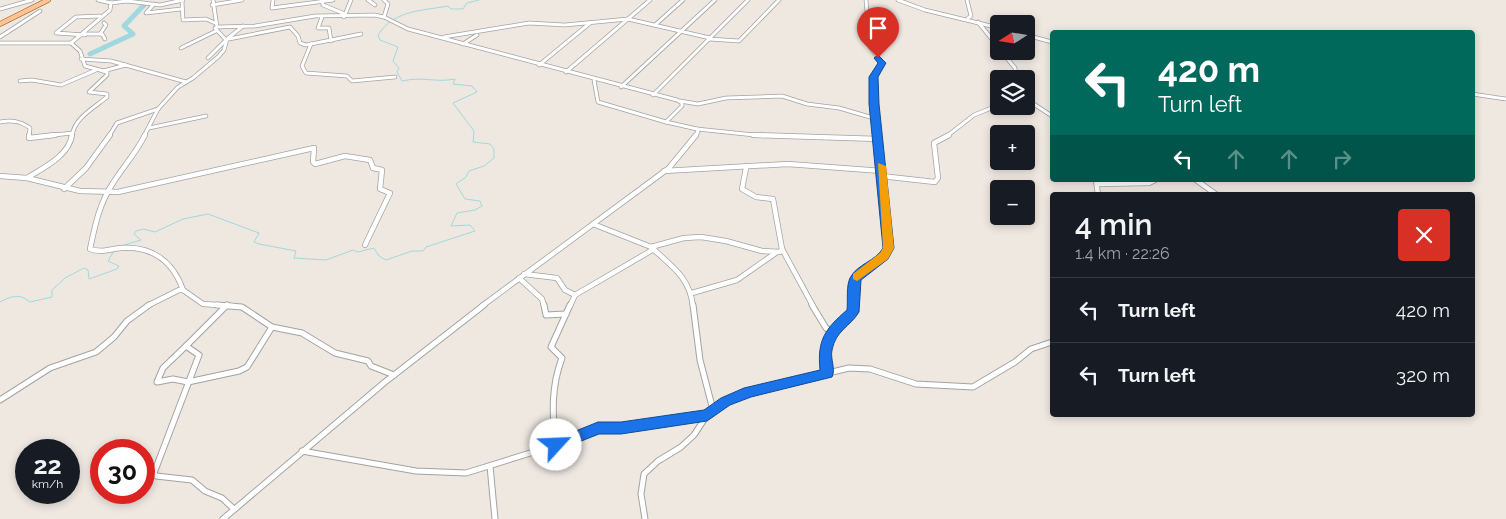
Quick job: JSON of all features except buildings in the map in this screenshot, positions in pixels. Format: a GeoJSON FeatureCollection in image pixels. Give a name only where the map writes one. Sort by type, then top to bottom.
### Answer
{"type":"FeatureCollection","features":[{"type":"Feature","properties":{"kind":"main road"},"geometry":{"type":"LineString","coordinates":[[0,24],[48,0]]}},
{"type":"Feature","properties":{"kind":"street"},"geometry":{"type":"LineString","coordinates":[[1,8],[32,0]]}},
{"type":"Feature","properties":{"kind":"street"},"geometry":{"type":"LineString","coordinates":[[98,0],[111,3],[127,1],[154,4],[182,1],[183,20],[206,19],[227,39]]}},
{"type":"Feature","properties":{"kind":"street"},"geometry":{"type":"LineString","coordinates":[[216,27],[212,2],[241,0]]}},
{"type":"Feature","properties":{"kind":"street"},"geometry":{"type":"LineString","coordinates":[[273,0],[272,8],[333,0]]}},
{"type":"Feature","properties":{"kind":"street"},"geometry":{"type":"LineString","coordinates":[[345,16],[351,0]]}},
{"type":"Feature","properties":{"kind":"street"},"geometry":{"type":"LineString","coordinates":[[368,0],[375,4]]}},
{"type":"Feature","properties":{"kind":"street"},"geometry":{"type":"LineString","coordinates":[[384,0],[388,4],[384,17]]}},
{"type":"Feature","properties":{"kind":"street"},"geometry":{"type":"LineString","coordinates":[[566,72],[650,0]]}},
{"type":"Feature","properties":{"kind":"street"},"geometry":{"type":"LineString","coordinates":[[655,24],[683,0]]}},
{"type":"Feature","properties":{"kind":"street"},"geometry":{"type":"LineString","coordinates":[[621,87],[715,0]]}},
{"type":"Feature","properties":{"kind":"street"},"geometry":{"type":"LineString","coordinates":[[653,95],[748,0]]}},
{"type":"Feature","properties":{"kind":"street"},"geometry":{"type":"LineString","coordinates":[[442,37],[529,23],[565,25],[628,19],[728,42],[739,41],[778,0]]}},
{"type":"Feature","properties":{"kind":"street"},"geometry":{"type":"LineString","coordinates":[[827,374],[825,351],[832,332],[853,312],[855,280],[859,274],[884,256],[889,248],[874,104],[874,77],[882,63],[870,47],[866,0]]}},
{"type":"Feature","properties":{"kind":"street"},"geometry":{"type":"LineString","coordinates":[[898,0],[925,10],[969,18],[990,25]]}},
{"type":"Feature","properties":{"kind":"street"},"geometry":{"type":"LineString","coordinates":[[967,0],[969,18]]}},
{"type":"Feature","properties":{"kind":"street"},"geometry":{"type":"LineString","coordinates":[[322,1],[326,6],[345,16]]}},
{"type":"Feature","properties":{"kind":"street"},"geometry":{"type":"LineString","coordinates":[[0,43],[71,42],[110,10],[111,3]]}},
{"type":"Feature","properties":{"kind":"street"},"geometry":{"type":"LineString","coordinates":[[154,4],[146,13],[182,9]]}},
{"type":"Feature","properties":{"kind":"street"},"geometry":{"type":"LineString","coordinates":[[0,37],[40,11]]}},
{"type":"Feature","properties":{"kind":"street"},"geometry":{"type":"LineString","coordinates":[[181,48],[216,27],[243,26],[322,17],[374,15],[384,17],[408,30],[442,37],[594,80],[677,100],[698,104],[726,98],[782,96],[808,104],[839,108],[877,119]]}},
{"type":"Feature","properties":{"kind":"street"},"geometry":{"type":"LineString","coordinates":[[102,16],[76,17],[56,33],[100,34],[106,39]]}},
{"type":"Feature","properties":{"kind":"street"},"geometry":{"type":"LineString","coordinates":[[322,17],[318,28],[329,28],[332,41]]}},
{"type":"Feature","properties":{"kind":"street"},"geometry":{"type":"LineString","coordinates":[[976,21],[990,37]]}},
{"type":"Feature","properties":{"kind":"street"},"geometry":{"type":"LineString","coordinates":[[539,65],[591,22]]}},
{"type":"Feature","properties":{"kind":"street"},"geometry":{"type":"LineString","coordinates":[[100,34],[106,25],[104,23]]}},
{"type":"Feature","properties":{"kind":"street"},"geometry":{"type":"LineString","coordinates":[[208,58],[243,26]]}},
{"type":"Feature","properties":{"kind":"street"},"geometry":{"type":"LineString","coordinates":[[227,39],[290,27],[298,36],[300,42],[306,45],[361,34]]}},
{"type":"Feature","properties":{"kind":"street"},"geometry":{"type":"LineString","coordinates":[[463,44],[476,35]]}},
{"type":"Feature","properties":{"kind":"street"},"geometry":{"type":"LineString","coordinates":[[1035,38],[1050,42]]}},
{"type":"Feature","properties":{"kind":"street"},"geometry":{"type":"LineString","coordinates":[[227,39],[224,50],[218,57],[178,87],[158,110],[127,166],[112,184],[109,194],[94,222],[90,249],[103,253],[119,248],[156,252],[167,263],[181,283],[183,290],[203,304],[242,307],[272,327],[302,333],[335,353],[368,361],[371,366],[394,375]]}},
{"type":"Feature","properties":{"kind":"street"},"geometry":{"type":"LineString","coordinates":[[71,42],[80,52],[85,66],[103,71],[128,65]]}},
{"type":"Feature","properties":{"kind":"street"},"geometry":{"type":"LineString","coordinates":[[311,44],[302,66],[306,73],[348,76],[352,81],[395,77]]}},
{"type":"Feature","properties":{"kind":"street"},"geometry":{"type":"LineString","coordinates":[[81,59],[98,58],[121,62],[141,71],[186,82]]}},
{"type":"Feature","properties":{"kind":"street"},"geometry":{"type":"LineString","coordinates":[[110,69],[121,62]]}},
{"type":"Feature","properties":{"kind":"street"},"geometry":{"type":"LineString","coordinates":[[20,81],[61,85],[96,70]]}},
{"type":"Feature","properties":{"kind":"street"},"geometry":{"type":"LineString","coordinates":[[27,178],[57,160],[71,141],[72,133],[78,121],[107,97],[107,94],[89,92],[107,75],[103,71]]}},
{"type":"Feature","properties":{"kind":"street"},"geometry":{"type":"LineString","coordinates":[[594,80],[598,102],[697,129],[764,137],[879,139]]}},
{"type":"Feature","properties":{"kind":"street"},"geometry":{"type":"LineString","coordinates":[[1475,94],[1506,99]]}},
{"type":"Feature","properties":{"kind":"street"},"geometry":{"type":"LineString","coordinates":[[666,122],[682,106],[682,103],[677,100]]}},
{"type":"Feature","properties":{"kind":"street"},"geometry":{"type":"LineString","coordinates":[[1035,104],[1050,115]]}},
{"type":"Feature","properties":{"kind":"street"},"geometry":{"type":"LineString","coordinates":[[664,171],[746,168],[788,164],[882,173],[935,182],[938,178],[934,143],[949,135],[974,115],[990,109]]}},
{"type":"Feature","properties":{"kind":"street"},"geometry":{"type":"LineString","coordinates":[[62,189],[71,185],[77,178],[107,141],[119,121],[158,110]]}},
{"type":"Feature","properties":{"kind":"street"},"geometry":{"type":"LineString","coordinates":[[149,128],[206,116]]}},
{"type":"Feature","properties":{"kind":"street"},"geometry":{"type":"LineString","coordinates":[[0,122],[17,120],[28,126],[30,128],[29,138],[72,133]]}},
{"type":"Feature","properties":{"kind":"street"},"geometry":{"type":"LineString","coordinates":[[223,519],[394,375],[524,274],[664,171],[681,154],[696,134],[697,129]]}},
{"type":"Feature","properties":{"kind":"street"},"geometry":{"type":"LineString","coordinates":[[0,176],[27,178],[62,189],[109,194],[314,148],[315,164],[345,156],[370,160],[373,168],[382,170],[380,189],[390,193],[365,245]]}},
{"type":"Feature","properties":{"kind":"street"},"geometry":{"type":"LineString","coordinates":[[746,168],[742,189],[756,197],[773,199],[782,249],[809,296],[813,307],[826,328],[832,332]]}},
{"type":"Feature","properties":{"kind":"street"},"geometry":{"type":"LineString","coordinates":[[1097,182],[1151,182]]}},
{"type":"Feature","properties":{"kind":"street"},"geometry":{"type":"LineString","coordinates":[[1199,182],[1213,192]]}},
{"type":"Feature","properties":{"kind":"street"},"geometry":{"type":"LineString","coordinates":[[593,224],[654,248],[684,278],[692,293],[698,349],[713,410]]}},
{"type":"Feature","properties":{"kind":"street"},"geometry":{"type":"LineString","coordinates":[[556,445],[552,411],[554,383],[562,358],[552,347],[575,295],[654,248],[686,238],[707,238],[777,252]]}},
{"type":"Feature","properties":{"kind":"street"},"geometry":{"type":"LineString","coordinates":[[692,293],[737,280],[782,249]]}},
{"type":"Feature","properties":{"kind":"street"},"geometry":{"type":"LineString","coordinates":[[524,274],[557,278],[565,290],[575,295]]}},
{"type":"Feature","properties":{"kind":"street"},"geometry":{"type":"LineString","coordinates":[[519,278],[542,299],[546,315],[566,314]]}},
{"type":"Feature","properties":{"kind":"street"},"geometry":{"type":"LineString","coordinates":[[0,400],[50,368],[96,352],[114,337],[125,323],[150,304],[176,291],[183,290]]}},
{"type":"Feature","properties":{"kind":"street"},"geometry":{"type":"LineString","coordinates":[[227,305],[163,368],[157,382],[173,379],[188,382],[217,378],[243,369],[272,327]]}},
{"type":"Feature","properties":{"kind":"street"},"geometry":{"type":"LineString","coordinates":[[645,519],[640,485],[644,474],[658,461],[681,448],[694,435],[707,415],[725,402],[749,392],[862,367],[916,384],[973,387],[1015,362],[1031,349],[1050,343]]}},
{"type":"Feature","properties":{"kind":"street"},"geometry":{"type":"LineString","coordinates":[[187,345],[186,348],[199,355],[188,382],[176,422],[161,452],[154,473],[156,476],[167,479],[192,480],[205,491],[222,498],[234,508]]}},
{"type":"Feature","properties":{"kind":"street"},"geometry":{"type":"LineString","coordinates":[[302,452],[416,471],[460,473],[490,466],[556,445],[598,428],[621,428],[707,415]]}},
{"type":"Feature","properties":{"kind":"street"},"geometry":{"type":"LineString","coordinates":[[490,466],[495,519]]}},
{"type":"Feature","properties":{"kind":"waterway"},"geometry":{"type":"LineString","coordinates":[[121,246],[141,240],[134,234],[136,231],[143,229],[155,232],[183,219],[208,214],[259,233],[254,242],[296,251],[294,258],[326,260],[353,250],[358,252],[374,248],[379,256],[386,260],[412,251],[423,251],[426,247],[475,231],[470,225],[451,226],[457,213],[475,210],[482,206],[480,201],[465,199],[456,184],[466,177],[469,171],[484,166],[494,158],[494,149],[490,144],[473,142],[474,131],[453,103],[477,92],[472,86],[453,84],[455,79],[402,81],[397,72],[399,68],[393,61],[398,47],[380,40],[378,35],[384,27],[400,16],[448,6],[451,9],[463,9],[467,3],[479,0]]}},
{"type":"Feature","properties":{"kind":"waterway"},"geometry":{"type":"LineString","coordinates":[[90,54],[133,34],[124,26],[144,5]]}},
{"type":"Feature","properties":{"kind":"waterway"},"geometry":{"type":"LineString","coordinates":[[0,302],[15,296],[22,297],[30,302],[52,297],[52,290],[65,278],[84,268],[88,270],[89,279],[117,269],[119,266],[108,261],[114,251]]}},
{"type":"Feature","properties":{"kind":"slow traffic"},"geometry":{"type":"LineString","coordinates":[[857,276],[884,256],[889,248],[886,238],[887,224],[881,166]]}},
{"type":"Feature","properties":{"kind":"route"},"geometry":{"type":"LineString","coordinates":[[556,445],[598,428],[621,428],[660,421],[685,420],[707,415],[725,402],[749,392],[827,374],[828,365],[825,351],[827,343],[833,330],[853,312],[855,280],[859,274],[884,256],[889,248],[886,238],[887,224],[874,104],[874,77],[882,63],[878,58]]}}]}
